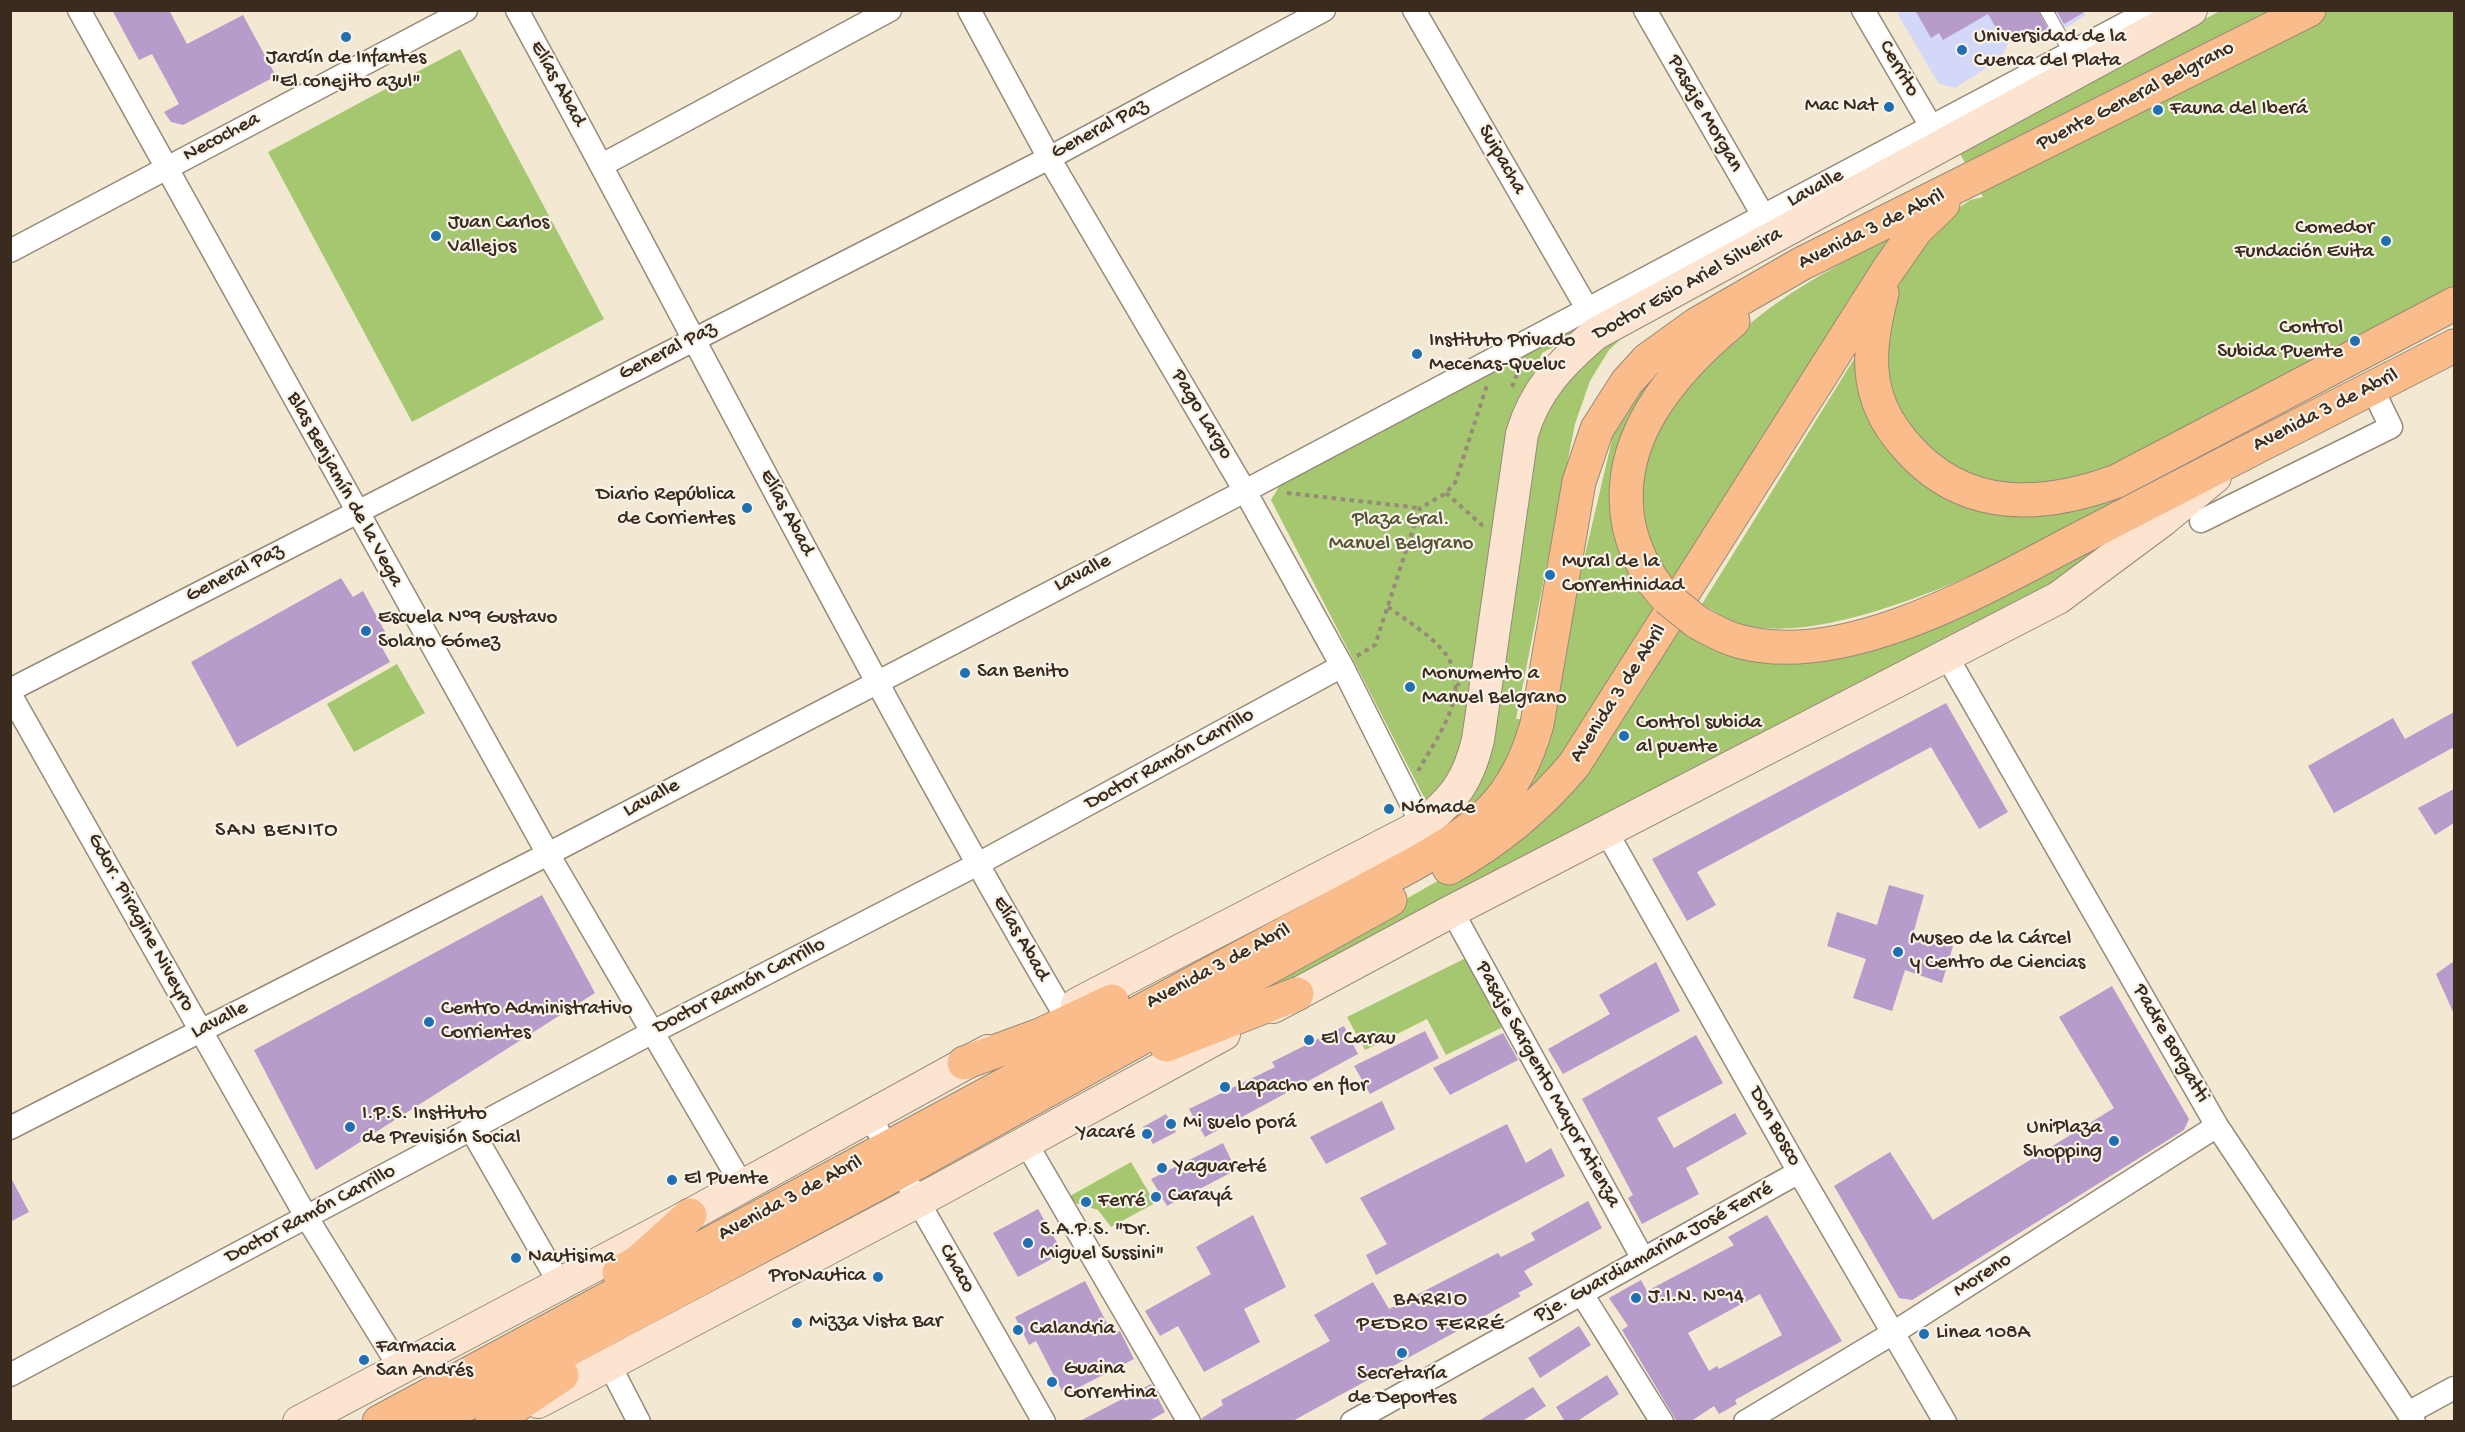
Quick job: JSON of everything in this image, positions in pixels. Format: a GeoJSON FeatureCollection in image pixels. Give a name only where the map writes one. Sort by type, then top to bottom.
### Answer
{"type":"FeatureCollection","features":[{"type":"Feature","properties":{"kind":"main road","name":"Doctor Esio Ariel Silveira"},"geometry":{"type":"LineString","coordinates":[[1422,825],[1451,801],[1460,789],[1473,760],[1522,434],[1529,410],[1539,393],[1565,360],[1595,334],[2191,10]]}},
{"type":"Feature","properties":{"kind":"main road","name":"Puente General Belgrano"},"geometry":{"type":"LineString","coordinates":[[1968,182],[2309,10]]}},
{"type":"Feature","properties":{"kind":"main road","name":"Avenida 3 de Abril"},"geometry":{"type":"LineString","coordinates":[[379,1422],[423,1413],[760,1248],[902,1160],[1325,910],[1410,866],[1469,831],[1497,806],[1525,763],[1537,724],[1579,482],[1597,429],[1611,404],[1647,360],[1697,324],[1801,264],[1968,182]]}},
{"type":"Feature","properties":{"kind":"main road","name":"Avenida 3 de Abril"},"geometry":{"type":"LineString","coordinates":[[423,1413],[1470,856],[1501,836],[1537,806],[1574,765],[1886,273],[1916,230],[1968,182]]}},
{"type":"Feature","properties":{"kind":"main road"},"geometry":{"type":"LineString","coordinates":[[1801,264],[1716,335],[1667,386],[1641,427],[1628,472],[1628,516],[1638,554],[1648,573],[1667,598],[1697,622],[1736,641],[1778,647],[1831,641],[1891,627],[1935,612],[1984,589],[2241,455]]}},
{"type":"Feature","properties":{"kind":"main road"},"geometry":{"type":"LineString","coordinates":[[1886,273],[1871,349],[1872,371],[1881,411],[1902,441],[1934,475],[1967,492],[1995,498],[2026,500],[2070,495],[2117,481],[2454,304]]}},
{"type":"Feature","properties":{"kind":"main road","name":"Avenida 3 de Abril"},"geometry":{"type":"LineString","coordinates":[[503,1422],[918,1202],[1452,911],[2058,598],[2163,520],[2241,455],[2454,346]]}},
{"type":"Feature","properties":{"kind":"main road","name":"Avenida 3 de Abril"},"geometry":{"type":"LineString","coordinates":[[299,1422],[690,1215],[964,1063],[1422,825]]}},
{"type":"Feature","properties":{"kind":"main road"},"geometry":{"type":"LineString","coordinates":[[964,1063],[1040,1035],[1242,940],[1325,910]]}},
{"type":"Feature","properties":{"kind":"main road"},"geometry":{"type":"LineString","coordinates":[[902,1160],[1012,1122],[1158,1048],[1297,994]]}},
{"type":"Feature","properties":{"kind":"main road"},"geometry":{"type":"LineString","coordinates":[[423,1413],[509,1335],[638,1262],[690,1215]]}},
{"type":"Feature","properties":{"kind":"main road"},"geometry":{"type":"LineString","coordinates":[[492,1422],[541,1388],[673,1310],[760,1248]]}},
{"type":"Feature","properties":{"kind":"street","name":"Blas Benjamín de la Vega"},"geometry":{"type":"LineString","coordinates":[[78,10],[355,512],[548,854],[742,1185]]}},
{"type":"Feature","properties":{"kind":"street","name":"Necochea"},"geometry":{"type":"LineString","coordinates":[[10,251],[466,10]]}},
{"type":"Feature","properties":{"kind":"street","name":"Elías Abad"},"geometry":{"type":"LineString","coordinates":[[517,10],[602,165],[875,681],[976,866],[1063,1012]]}},
{"type":"Feature","properties":{"kind":"street"},"geometry":{"type":"LineString","coordinates":[[602,165],[890,10]]}},
{"type":"Feature","properties":{"kind":"street","name":"Pago Largo"},"geometry":{"type":"LineString","coordinates":[[969,10],[1049,158],[1245,491],[1342,666],[1422,825]]}},
{"type":"Feature","properties":{"kind":"street","name":"General Paz"},"geometry":{"type":"LineString","coordinates":[[10,692],[355,512],[1049,158],[1324,10]]}},
{"type":"Feature","properties":{"kind":"street","name":"Suipacha"},"geometry":{"type":"LineString","coordinates":[[1414,10],[1588,310]]}},
{"type":"Feature","properties":{"kind":"street","name":"Pasaje Morgan"},"geometry":{"type":"LineString","coordinates":[[1645,10],[1764,217]]}},
{"type":"Feature","properties":{"kind":"street","name":"Cerrito"},"geometry":{"type":"LineString","coordinates":[[1863,10],[1932,128]]}},
{"type":"Feature","properties":{"kind":"street","name":"Lavalle"},"geometry":{"type":"LineString","coordinates":[[10,1128],[548,854],[875,681],[1245,491],[2151,10]]}},
{"type":"Feature","properties":{"kind":"street"},"geometry":{"type":"LineString","coordinates":[[2201,521],[2391,427],[2372,388]]}},
{"type":"Feature","properties":{"kind":"street","name":"Padre Borgatti"},"geometry":{"type":"LineString","coordinates":[[1946,656],[2217,1126],[2411,1417]]}},
{"type":"Feature","properties":{"kind":"street","name":"Doctor Ramón Carrillo"},"geometry":{"type":"LineString","coordinates":[[10,1375],[651,1033],[976,866],[1342,666]]}},
{"type":"Feature","properties":{"kind":"street","name":"Gdor. Piragine Niveyro"},"geometry":{"type":"LineString","coordinates":[[10,692],[308,1218],[400,1368]]}},
{"type":"Feature","properties":{"kind":"street","name":"Don Bosco"},"geometry":{"type":"LineString","coordinates":[[1606,831],[1799,1172],[1945,1422]]}},
{"type":"Feature","properties":{"kind":"street","name":"Pasaje Sargento Mayor Atienza"},"geometry":{"type":"LineString","coordinates":[[1452,911],[1643,1259]]}},
{"type":"Feature","properties":{"kind":"street","name":"Chaco"},"geometry":{"type":"LineString","coordinates":[[870,1117],[902,1160],[918,1202],[1044,1422]]}},
{"type":"Feature","properties":{"kind":"street","name":"Moreno"},"geometry":{"type":"LineString","coordinates":[[1745,1422],[1893,1333],[2217,1126]]}},
{"type":"Feature","properties":{"kind":"street"},"geometry":{"type":"LineString","coordinates":[[471,1129],[560,1284]]}},
{"type":"Feature","properties":{"kind":"street"},"geometry":{"type":"LineString","coordinates":[[1026,1143],[1189,1422]]}},
{"type":"Feature","properties":{"kind":"street","name":"Pje. Guardiamarina José Ferré"},"geometry":{"type":"LineString","coordinates":[[1352,1422],[1799,1172]]}},
{"type":"Feature","properties":{"kind":"street"},"geometry":{"type":"LineString","coordinates":[[1582,1294],[1662,1422]]}},
{"type":"Feature","properties":{"kind":"street"},"geometry":{"type":"LineString","coordinates":[[609,1364],[639,1422]]}},
{"type":"Feature","properties":{"kind":"street"},"geometry":{"type":"LineString","coordinates":[[2411,1417],[2454,1388]]}},
{"type":"Feature","properties":{"kind":"lane"},"geometry":{"type":"LineString","coordinates":[[2046,10],[2070,54]]}},
{"type":"Feature","properties":{"kind":"path"},"geometry":{"type":"LineString","coordinates":[[1245,491],[1330,496],[1420,508],[1446,492],[1460,471],[1490,376],[1486,364]]}},
{"type":"Feature","properties":{"kind":"path"},"geometry":{"type":"LineString","coordinates":[[1446,492],[1489,530]]}},
{"type":"Feature","properties":{"kind":"path"},"geometry":{"type":"LineString","coordinates":[[1342,666],[1375,645],[1420,508]]}},
{"type":"Feature","properties":{"kind":"path"},"geometry":{"type":"LineString","coordinates":[[1388,606],[1429,638],[1451,661],[1455,676],[1454,694],[1445,723],[1406,793]]}},
{"type":"Feature","properties":{"kind":"shaded area","name":"Universidad de la Cuenca del Plata"},"geometry":{"type":"Polygon","coordinates":[[[2083,10],[2086,15],[2045,40],[2022,33],[2011,39],[2000,59],[1955,88],[1938,83],[1896,11],[2083,10]]]}},
{"type":"Feature","properties":{"kind":"green space","name":"Plaza Gral. Manuel Belgrano"},"geometry":{"type":"Polygon","coordinates":[[[2164,11],[2181,11],[1542,353],[1521,403],[1465,768],[1427,803],[1271,500],[1280,485],[2164,11]]]}},
{"type":"Feature","properties":{"kind":"green space"},"geometry":{"type":"Polygon","coordinates":[[[2220,11],[2454,11],[2454,292],[2073,486],[1991,482],[1950,467],[1912,429],[1895,403],[1887,385],[1887,333],[1894,294],[1915,255],[1949,215],[1970,200],[1983,197],[1958,150],[2220,11]]]}},
{"type":"Feature","properties":{"kind":"green space","name":"Juan Carlos Vallejos"},"geometry":{"type":"Polygon","coordinates":[[[460,49],[604,319],[412,422],[268,152],[460,49]]]}},
{"type":"Feature","properties":{"kind":"green space"},"geometry":{"type":"Polygon","coordinates":[[[1900,231],[1672,582],[1651,542],[1640,495],[1642,465],[1662,422],[1678,399],[1716,355],[1756,319],[1804,285],[1900,231]]]}},
{"type":"Feature","properties":{"kind":"green space"},"geometry":{"type":"Polygon","coordinates":[[[1650,312],[1609,350],[1590,381],[1575,424],[1516,719],[1526,719],[1517,751],[1479,808],[1316,901],[1225,939],[1462,797],[1523,469],[1547,389],[1650,312]]]}},
{"type":"Feature","properties":{"kind":"green space"},"geometry":{"type":"Polygon","coordinates":[[[1685,341],[1619,459],[1663,610],[1557,777],[1490,821],[1547,716],[1615,427],[1630,400],[1685,341]]]}},
{"type":"Feature","properties":{"kind":"green space"},"geometry":{"type":"Polygon","coordinates":[[[1859,351],[1859,372],[1968,504],[2231,438],[2234,443],[2060,534],[1989,568],[1917,597],[1849,619],[1788,628],[1738,623],[1729,619],[1702,604],[1859,351]]]}},
{"type":"Feature","properties":{"kind":"green space"},"geometry":{"type":"Polygon","coordinates":[[[2137,514],[2082,572],[1247,1005],[1233,998],[1483,855],[1673,618],[1782,661],[2137,514]]]}},
{"type":"Feature","properties":{"kind":"green space"},"geometry":{"type":"Polygon","coordinates":[[[397,664],[425,713],[354,752],[327,704],[397,664]]]}},
{"type":"Feature","properties":{"kind":"green space"},"geometry":{"type":"Polygon","coordinates":[[[1468,957],[1503,1027],[1446,1055],[1427,1019],[1365,1050],[1347,1017],[1468,957]]]}},
{"type":"Feature","properties":{"kind":"green space"},"geometry":{"type":"Polygon","coordinates":[[[1131,1162],[1155,1203],[1111,1227],[1098,1210],[1075,1203],[1070,1196],[1131,1162]]]}},
{"type":"Feature","properties":{"kind":"building"},"geometry":{"type":"Polygon","coordinates":[[[112,10],[169,10],[187,44],[243,15],[276,76],[183,125],[171,122],[164,112],[179,104],[152,54],[139,60],[112,10]]]}},
{"type":"Feature","properties":{"kind":"building"},"geometry":{"type":"Polygon","coordinates":[[[1915,10],[2038,10],[2050,33],[2044,37],[2022,30],[2008,37],[2004,30],[1999,33],[1988,14],[1943,40],[1939,33],[1931,38],[1915,10]]]}},
{"type":"Feature","properties":{"kind":"building"},"geometry":{"type":"Polygon","coordinates":[[[2056,10],[2088,10],[2064,24],[2056,10]]]}},
{"type":"Feature","properties":{"kind":"building","name":"Escuela Nº9 Gustavo Solano Gómez"},"geometry":{"type":"Polygon","coordinates":[[[341,578],[353,597],[363,591],[389,639],[380,644],[390,662],[237,747],[191,662],[341,578]]]}},
{"type":"Feature","properties":{"kind":"building"},"geometry":{"type":"Polygon","coordinates":[[[1946,703],[2008,812],[1979,829],[1931,747],[1697,872],[1716,905],[1687,921],[1652,859],[1946,703]]]}},
{"type":"Feature","properties":{"kind":"building"},"geometry":{"type":"Polygon","coordinates":[[[2454,712],[2454,747],[2334,813],[2308,766],[2393,718],[2405,739],[2454,712]]]}},
{"type":"Feature","properties":{"kind":"building"},"geometry":{"type":"Polygon","coordinates":[[[2454,789],[2454,823],[2435,835],[2418,808],[2454,789]]]}},
{"type":"Feature","properties":{"kind":"building","name":"Museo de la Cárcel y Centro de Ciencias"},"geometry":{"type":"Polygon","coordinates":[[[1889,885],[1924,895],[1913,934],[1953,946],[1942,983],[1905,970],[1892,1011],[1853,998],[1866,959],[1827,946],[1837,912],[1877,925],[1889,885]]]}},
{"type":"Feature","properties":{"kind":"building","name":"Centro Administrativo Corrientes"},"geometry":{"type":"Polygon","coordinates":[[[542,895],[595,993],[316,1170],[254,1050],[542,895]]]}},
{"type":"Feature","properties":{"kind":"building"},"geometry":{"type":"Polygon","coordinates":[[[2454,961],[2454,1014],[2436,974],[2454,961]]]}},
{"type":"Feature","properties":{"kind":"building"},"geometry":{"type":"Polygon","coordinates":[[[1656,962],[1680,1011],[1563,1074],[1548,1049],[1610,1014],[1599,995],[1656,962]]]}},
{"type":"Feature","properties":{"kind":"building","name":"UniPlaza Shopping"},"geometry":{"type":"Polygon","coordinates":[[[2112,986],[2189,1119],[2184,1130],[1912,1300],[1899,1298],[1834,1186],[1890,1152],[1933,1220],[2114,1108],[2059,1017],[2112,986]]]}},
{"type":"Feature","properties":{"kind":"building"},"geometry":{"type":"Polygon","coordinates":[[[1344,1026],[1358,1054],[1205,1137],[1189,1109],[1275,1067],[1272,1062],[1344,1026]]]}},
{"type":"Feature","properties":{"kind":"building"},"geometry":{"type":"Polygon","coordinates":[[[1425,1031],[1439,1058],[1370,1094],[1354,1066],[1425,1031]]]}},
{"type":"Feature","properties":{"kind":"building"},"geometry":{"type":"Polygon","coordinates":[[[1503,1033],[1518,1060],[1450,1095],[1433,1068],[1503,1033]]]}},
{"type":"Feature","properties":{"kind":"building"},"geometry":{"type":"Polygon","coordinates":[[[1696,1035],[1723,1083],[1657,1118],[1674,1148],[1735,1113],[1747,1134],[1686,1168],[1699,1194],[1642,1224],[1628,1198],[1633,1195],[1582,1099],[1696,1035]]]}},
{"type":"Feature","properties":{"kind":"building"},"geometry":{"type":"Polygon","coordinates":[[[1382,1101],[1395,1129],[1326,1164],[1310,1137],[1382,1101]]]}},
{"type":"Feature","properties":{"kind":"building"},"geometry":{"type":"Polygon","coordinates":[[[1166,1114],[1176,1132],[1153,1144],[1143,1127],[1166,1114]]]}},
{"type":"Feature","properties":{"kind":"building"},"geometry":{"type":"Polygon","coordinates":[[[1507,1124],[1526,1163],[1551,1148],[1565,1176],[1376,1275],[1366,1255],[1387,1244],[1360,1198],[1507,1124]]]}},
{"type":"Feature","properties":{"kind":"building"},"geometry":{"type":"Polygon","coordinates":[[[1223,1143],[1236,1170],[1167,1206],[1151,1179],[1223,1143]]]}},
{"type":"Feature","properties":{"kind":"building"},"geometry":{"type":"Polygon","coordinates":[[[10,1176],[29,1212],[10,1222],[10,1176]]]}},
{"type":"Feature","properties":{"kind":"building"},"geometry":{"type":"Polygon","coordinates":[[[1588,1201],[1602,1228],[1524,1271],[1533,1285],[1518,1293],[1521,1296],[1291,1422],[1202,1422],[1202,1418],[1223,1405],[1221,1400],[1330,1341],[1314,1315],[1373,1282],[1389,1309],[1498,1253],[1501,1257],[1535,1240],[1531,1233],[1588,1201]]]}},
{"type":"Feature","properties":{"kind":"building","name":"S.A.P.S. \"Dr. Miguel Sussini\""},"geometry":{"type":"Polygon","coordinates":[[[1038,1209],[1063,1253],[1018,1277],[993,1233],[1038,1209]]]}},
{"type":"Feature","properties":{"kind":"building"},"geometry":{"type":"Polygon","coordinates":[[[1253,1215],[1286,1287],[1244,1309],[1260,1342],[1204,1372],[1178,1326],[1160,1336],[1145,1311],[1211,1274],[1196,1247],[1253,1215]]]}},
{"type":"Feature","properties":{"kind":"building"},"geometry":{"type":"Polygon","coordinates":[[[1767,1215],[1842,1341],[1735,1400],[1737,1404],[1719,1414],[1714,1406],[1690,1422],[1677,1422],[1622,1330],[1628,1326],[1609,1298],[1641,1280],[1647,1291],[1734,1245],[1728,1237],[1767,1215]],[[1760,1294],[1688,1333],[1709,1371],[1717,1366],[1719,1369],[1782,1335],[1760,1294]]]}},
{"type":"Feature","properties":{"kind":"building"},"geometry":{"type":"Polygon","coordinates":[[[1085,1281],[1113,1335],[1120,1331],[1134,1359],[1064,1395],[1036,1341],[1029,1345],[1015,1317],[1085,1281]]]}},
{"type":"Feature","properties":{"kind":"building"},"geometry":{"type":"Polygon","coordinates":[[[1579,1326],[1591,1345],[1540,1378],[1528,1358],[1579,1326]]]}},
{"type":"Feature","properties":{"kind":"building"},"geometry":{"type":"Polygon","coordinates":[[[1607,1375],[1619,1394],[1576,1422],[1565,1422],[1556,1407],[1607,1375]]]}},
{"type":"Feature","properties":{"kind":"building"},"geometry":{"type":"Polygon","coordinates":[[[1151,1384],[1165,1412],[1147,1422],[1078,1422],[1151,1384]]]}},
{"type":"Feature","properties":{"kind":"building"},"geometry":{"type":"Polygon","coordinates":[[[1533,1387],[1546,1406],[1521,1422],[1477,1422],[1533,1387]]]}},
{"type":"Feature","properties":{"kind":"place","name":"Jardín de Infantes \"El conejito azul\""},"geometry":{"type":"Point","coordinates":[346,37]}},
{"type":"Feature","properties":{"kind":"place","name":"Universidad de la Cuenca del Plata"},"geometry":{"type":"Point","coordinates":[1962,50]}},
{"type":"Feature","properties":{"kind":"place","name":"Mac Nat"},"geometry":{"type":"Point","coordinates":[1889,107]}},
{"type":"Feature","properties":{"kind":"place","name":"Fauna del Iberá"},"geometry":{"type":"Point","coordinates":[2158,110]}},
{"type":"Feature","properties":{"kind":"place","name":"Juan Carlos Vallejos"},"geometry":{"type":"Point","coordinates":[436,236]}},
{"type":"Feature","properties":{"kind":"place","name":"Comedor Fundación Evita"},"geometry":{"type":"Point","coordinates":[2386,241]}},
{"type":"Feature","properties":{"kind":"place","name":"Control Subida Puente"},"geometry":{"type":"Point","coordinates":[2355,341]}},
{"type":"Feature","properties":{"kind":"place","name":"Instituto Privado Mecenas-Queluc"},"geometry":{"type":"Point","coordinates":[1417,354]}},
{"type":"Feature","properties":{"kind":"place","name":"Diario República de Corrientes"},"geometry":{"type":"Point","coordinates":[747,508]}},
{"type":"Feature","properties":{"kind":"place","name":"Mural de la Correntinidad"},"geometry":{"type":"Point","coordinates":[1550,575]}},
{"type":"Feature","properties":{"kind":"place","name":"Escuela Nº9 Gustavo Solano Gómez"},"geometry":{"type":"Point","coordinates":[366,631]}},
{"type":"Feature","properties":{"kind":"place","name":"San Benito"},"geometry":{"type":"Point","coordinates":[965,673]}},
{"type":"Feature","properties":{"kind":"place","name":"Monumento a Manuel Belgrano"},"geometry":{"type":"Point","coordinates":[1410,687]}},
{"type":"Feature","properties":{"kind":"place","name":"Control subida al puente"},"geometry":{"type":"Point","coordinates":[1624,736]}},
{"type":"Feature","properties":{"kind":"place","name":"Nómade"},"geometry":{"type":"Point","coordinates":[1389,809]}},
{"type":"Feature","properties":{"kind":"place","name":"Museo de la Cárcel y Centro de Ciencias"},"geometry":{"type":"Point","coordinates":[1898,952]}},
{"type":"Feature","properties":{"kind":"place","name":"Centro Administrativo Corrientes"},"geometry":{"type":"Point","coordinates":[429,1022]}},
{"type":"Feature","properties":{"kind":"place","name":"El Carau"},"geometry":{"type":"Point","coordinates":[1309,1040]}},
{"type":"Feature","properties":{"kind":"place","name":"Lapacho en flor"},"geometry":{"type":"Point","coordinates":[1225,1087]}},
{"type":"Feature","properties":{"kind":"place","name":"Mi suelo porá"},"geometry":{"type":"Point","coordinates":[1171,1124]}},
{"type":"Feature","properties":{"kind":"place","name":"I.P.S. Instituto de Previsión Social"},"geometry":{"type":"Point","coordinates":[350,1127]}},
{"type":"Feature","properties":{"kind":"place","name":"Yacaré"},"geometry":{"type":"Point","coordinates":[1147,1134]}},
{"type":"Feature","properties":{"kind":"place","name":"UniPlaza Shopping"},"geometry":{"type":"Point","coordinates":[2114,1141]}},
{"type":"Feature","properties":{"kind":"place","name":"Yaguareté"},"geometry":{"type":"Point","coordinates":[1162,1168]}},
{"type":"Feature","properties":{"kind":"place","name":"El Puente"},"geometry":{"type":"Point","coordinates":[672,1180]}},
{"type":"Feature","properties":{"kind":"place","name":"Carayá"},"geometry":{"type":"Point","coordinates":[1156,1197]}},
{"type":"Feature","properties":{"kind":"place","name":"Ferré"},"geometry":{"type":"Point","coordinates":[1086,1202]}},
{"type":"Feature","properties":{"kind":"place","name":"S.A.P.S. \"Dr. Miguel Sussini\""},"geometry":{"type":"Point","coordinates":[1028,1243]}},
{"type":"Feature","properties":{"kind":"place","name":"Nautisima"},"geometry":{"type":"Point","coordinates":[516,1258]}},
{"type":"Feature","properties":{"kind":"place","name":"ProNautica"},"geometry":{"type":"Point","coordinates":[878,1277]}},
{"type":"Feature","properties":{"kind":"place","name":"J.I.N. Nº14"},"geometry":{"type":"Point","coordinates":[1636,1298]}},
{"type":"Feature","properties":{"kind":"place","name":"Mizza Vista Bar"},"geometry":{"type":"Point","coordinates":[797,1323]}},
{"type":"Feature","properties":{"kind":"place","name":"Calandria"},"geometry":{"type":"Point","coordinates":[1018,1330]}},
{"type":"Feature","properties":{"kind":"place","name":"Linea 108A"},"geometry":{"type":"Point","coordinates":[1924,1334]}},
{"type":"Feature","properties":{"kind":"place","name":"Secretaría de Deportes"},"geometry":{"type":"Point","coordinates":[1402,1353]}},
{"type":"Feature","properties":{"kind":"place","name":"Farmacia San Andrés"},"geometry":{"type":"Point","coordinates":[364,1360]}},
{"type":"Feature","properties":{"kind":"place","name":"Guaina Correntina"},"geometry":{"type":"Point","coordinates":[1052,1382]}},
{"type":"Feature","properties":{"kind":"district","name":"SAN BENITO"},"geometry":{"type":"Point","coordinates":[277,832]}},
{"type":"Feature","properties":{"kind":"district","name":"BARRIO PEDRO FERRÉ"},"geometry":{"type":"Point","coordinates":[1431,1314]}}]}
